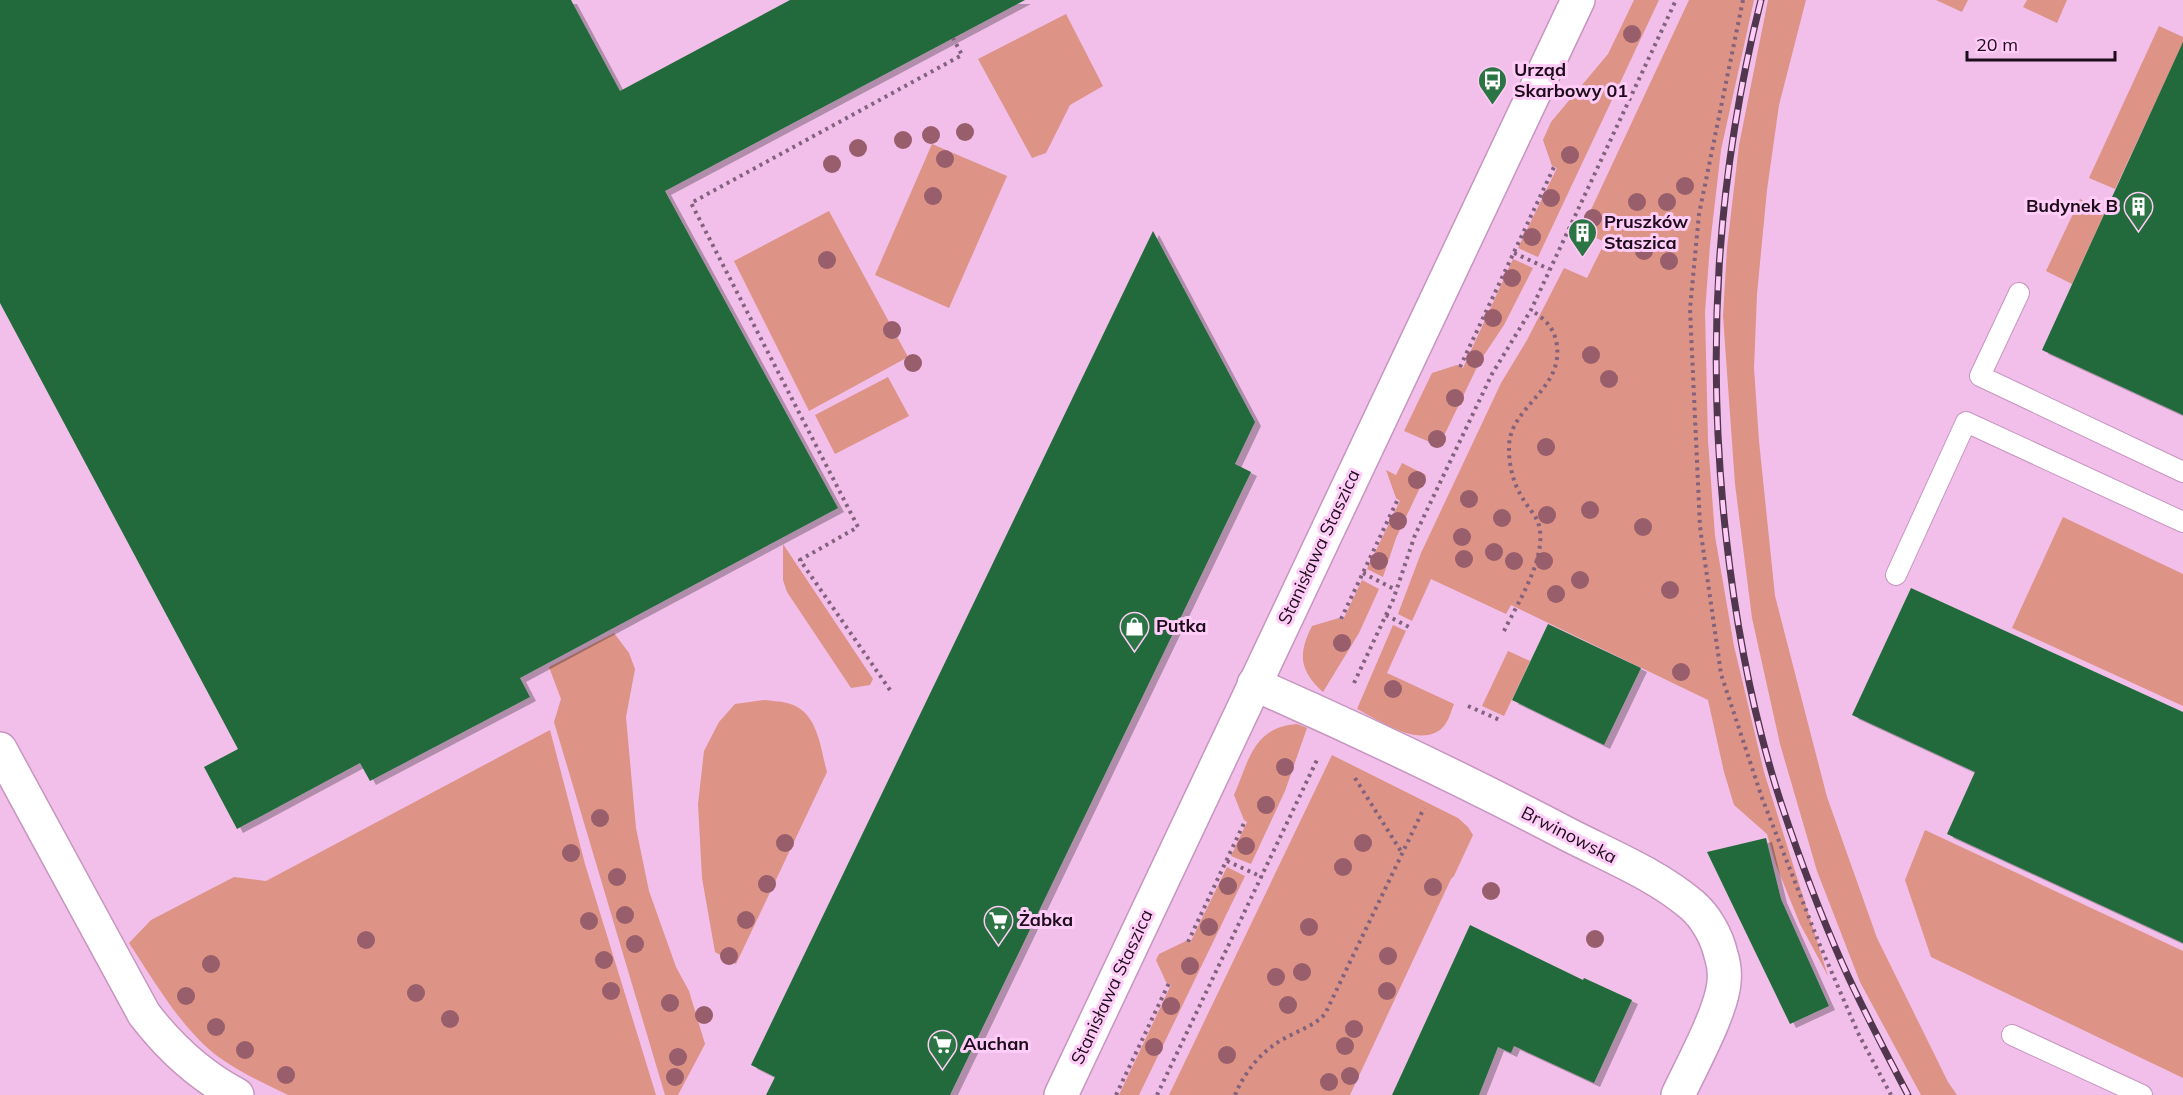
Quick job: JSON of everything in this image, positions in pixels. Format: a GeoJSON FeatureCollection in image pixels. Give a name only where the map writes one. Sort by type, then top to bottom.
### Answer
{"type":"FeatureCollection","features":[{"type":"Feature","properties":{"kind":"street","name":"Stanisława Staszica"},"geometry":{"type":"LineString","coordinates":[[1062,1095],[1578,0]]}},
{"type":"Feature","properties":{"kind":"street","name":"Brwinowska"},"geometry":{"type":"LineString","coordinates":[[1254,684],[1336,719],[1541,821],[1652,878],[1693,905],[1704,918],[1721,952],[1724,983],[1716,1011],[1678,1095]]}},
{"type":"Feature","properties":{"kind":"street"},"geometry":{"type":"LineString","coordinates":[[0,749],[144,1014],[162,1039],[210,1081],[237,1095]]}},
{"type":"Feature","properties":{"kind":"lane"},"geometry":{"type":"LineString","coordinates":[[2019,293],[1980,376],[2183,472]]}},
{"type":"Feature","properties":{"kind":"lane"},"geometry":{"type":"LineString","coordinates":[[1896,575],[1966,422],[2183,522]]}},
{"type":"Feature","properties":{"kind":"lane"},"geometry":{"type":"LineString","coordinates":[[2012,1035],[2142,1095]]}},
{"type":"Feature","properties":{"kind":"path"},"geometry":{"type":"LineString","coordinates":[[1349,693],[1386,615],[1415,535],[1487,384],[1530,310],[1677,0]]}},
{"type":"Feature","properties":{"kind":"path"},"geometry":{"type":"LineString","coordinates":[[1743,0],[1699,214],[1690,309],[1700,527],[1721,674],[1762,798],[1855,1025],[1891,1095]]}},
{"type":"Feature","properties":{"kind":"path"},"geometry":{"type":"LineString","coordinates":[[890,690],[800,560],[858,527],[691,203],[962,55],[953,38]]}},
{"type":"Feature","properties":{"kind":"path"},"geometry":{"type":"LineString","coordinates":[[1460,367],[1554,167]]}},
{"type":"Feature","properties":{"kind":"path"},"geometry":{"type":"LineString","coordinates":[[1514,253],[1549,269]]}},
{"type":"Feature","properties":{"kind":"path"},"geometry":{"type":"LineString","coordinates":[[1504,631],[1532,573],[1541,544],[1537,518],[1521,497],[1512,475],[1509,448],[1511,429],[1545,386],[1556,369],[1558,358],[1554,334],[1549,324],[1530,310]]}},
{"type":"Feature","properties":{"kind":"path"},"geometry":{"type":"LineString","coordinates":[[1341,619],[1398,499]]}},
{"type":"Feature","properties":{"kind":"path"},"geometry":{"type":"LineString","coordinates":[[1363,573],[1396,590]]}},
{"type":"Feature","properties":{"kind":"path"},"geometry":{"type":"LineString","coordinates":[[1386,615],[1410,627]]}},
{"type":"Feature","properties":{"kind":"path"},"geometry":{"type":"LineString","coordinates":[[1468,706],[1502,721]]}},
{"type":"Feature","properties":{"kind":"path"},"geometry":{"type":"LineString","coordinates":[[1157,1095],[1321,752]]}},
{"type":"Feature","properties":{"kind":"path"},"geometry":{"type":"LineString","coordinates":[[1350,770],[1402,853]]}},
{"type":"Feature","properties":{"kind":"path"},"geometry":{"type":"LineString","coordinates":[[1235,1095],[1248,1071],[1261,1055],[1276,1043],[1319,1020],[1325,1014],[1427,802]]}},
{"type":"Feature","properties":{"kind":"path"},"geometry":{"type":"LineString","coordinates":[[1188,942],[1245,821]]}},
{"type":"Feature","properties":{"kind":"path"},"geometry":{"type":"LineString","coordinates":[[1227,861],[1262,877]]}},
{"type":"Feature","properties":{"kind":"path"},"geometry":{"type":"LineString","coordinates":[[1116,1095],[1169,983]]}},
{"type":"Feature","properties":{"kind":"shaded area"},"geometry":{"type":"Polygon","coordinates":[[[1634,0],[1659,0],[1538,257],[1518,248],[1557,168],[1552,166],[1543,140],[1551,122],[1608,54],[1634,0]]]}},
{"type":"Feature","properties":{"kind":"shaded area"},"geometry":{"type":"Polygon","coordinates":[[[1689,0],[1754,0],[1721,150],[1705,312],[1708,441],[1715,536],[1734,646],[1764,772],[1828,976],[1800,924],[1776,865],[1767,834],[1734,805],[1708,700],[1511,605],[1506,614],[1431,579],[1412,621],[1398,614],[1421,553],[1501,383],[1527,340],[1564,268],[1587,278],[1605,242],[1581,231],[1689,0]]]}},
{"type":"Feature","properties":{"kind":"shaded area"},"geometry":{"type":"Polygon","coordinates":[[[1768,0],[1806,0],[1779,105],[1767,190],[1757,294],[1754,368],[1775,596],[1827,797],[1877,938],[1948,1082],[1957,1095],[1921,1095],[1860,982],[1817,871],[1780,744],[1752,618],[1735,484],[1723,316],[1727,248],[1739,145],[1768,0]]]}},
{"type":"Feature","properties":{"kind":"shaded area"},"geometry":{"type":"Polygon","coordinates":[[[1936,0],[1968,0],[1962,12],[1936,0]]]}},
{"type":"Feature","properties":{"kind":"shaded area"},"geometry":{"type":"Polygon","coordinates":[[[2027,0],[2067,0],[2057,23],[2023,7],[2027,0]]]}},
{"type":"Feature","properties":{"kind":"shaded area"},"geometry":{"type":"Polygon","coordinates":[[[1066,14],[1103,86],[1070,105],[1046,153],[1032,158],[978,59],[1066,14]]]}},
{"type":"Feature","properties":{"kind":"shaded area"},"geometry":{"type":"Polygon","coordinates":[[[2159,26],[2183,37],[2183,43],[2115,189],[2089,178],[2159,26]]]}},
{"type":"Feature","properties":{"kind":"shaded area"},"geometry":{"type":"Polygon","coordinates":[[[932,144],[1007,176],[949,308],[875,275],[932,144]]]}},
{"type":"Feature","properties":{"kind":"shaded area"},"geometry":{"type":"Polygon","coordinates":[[[2080,199],[2105,212],[2072,284],[2046,271],[2080,199]]]}},
{"type":"Feature","properties":{"kind":"shaded area"},"geometry":{"type":"Polygon","coordinates":[[[829,211],[908,357],[809,411],[734,261],[829,211]]]}},
{"type":"Feature","properties":{"kind":"shaded area"},"geometry":{"type":"Polygon","coordinates":[[[1513,259],[1533,268],[1504,325],[1480,361],[1439,446],[1404,431],[1432,373],[1457,365],[1463,368],[1513,259]]]}},
{"type":"Feature","properties":{"kind":"shaded area"},"geometry":{"type":"Polygon","coordinates":[[[888,377],[909,416],[835,454],[815,415],[888,377]]]}},
{"type":"Feature","properties":{"kind":"shaded area"},"geometry":{"type":"Polygon","coordinates":[[[1402,463],[1426,475],[1396,538],[1383,577],[1367,569],[1400,501],[1396,498],[1386,470],[1396,475],[1402,463]]]}},
{"type":"Feature","properties":{"kind":"shaded area"},"geometry":{"type":"Polygon","coordinates":[[[2063,517],[2183,574],[2183,706],[2012,628],[2063,517]]]}},
{"type":"Feature","properties":{"kind":"shaded area"},"geometry":{"type":"Polygon","coordinates":[[[783,544],[873,679],[870,685],[851,688],[787,592],[783,580],[783,544]]]}},
{"type":"Feature","properties":{"kind":"shaded area"},"geometry":{"type":"Polygon","coordinates":[[[1362,580],[1379,589],[1359,633],[1323,692],[1305,669],[1303,653],[1307,636],[1312,626],[1339,618],[1343,620],[1362,580]]]}},
{"type":"Feature","properties":{"kind":"shaded area"},"geometry":{"type":"Polygon","coordinates":[[[1393,625],[1406,631],[1387,673],[1454,704],[1446,724],[1435,733],[1413,735],[1400,731],[1357,709],[1393,625]]]}},
{"type":"Feature","properties":{"kind":"shaded area"},"geometry":{"type":"Polygon","coordinates":[[[614,633],[629,653],[635,669],[626,717],[636,828],[649,891],[676,967],[689,991],[705,1044],[678,1095],[665,1095],[554,722],[561,699],[549,667],[614,633]]]}},
{"type":"Feature","properties":{"kind":"shaded area"},"geometry":{"type":"Polygon","coordinates":[[[1508,651],[1530,661],[1504,716],[1482,706],[1508,651]]]}},
{"type":"Feature","properties":{"kind":"shaded area"},"geometry":{"type":"Polygon","coordinates":[[[764,700],[787,703],[805,713],[816,731],[827,772],[736,964],[715,952],[702,878],[698,804],[704,751],[719,722],[735,704],[764,700]]]}},
{"type":"Feature","properties":{"kind":"shaded area"},"geometry":{"type":"Polygon","coordinates":[[[1297,724],[1307,728],[1285,791],[1251,864],[1231,856],[1247,822],[1244,820],[1234,795],[1249,758],[1262,739],[1271,732],[1297,724]]]}},
{"type":"Feature","properties":{"kind":"shaded area"},"geometry":{"type":"Polygon","coordinates":[[[550,730],[585,864],[656,1095],[288,1095],[229,1064],[199,1040],[167,1000],[129,943],[151,920],[234,877],[266,881],[550,730]]]}},
{"type":"Feature","properties":{"kind":"shaded area"},"geometry":{"type":"Polygon","coordinates":[[[1332,755],[1458,818],[1473,835],[1350,1095],[1169,1095],[1332,755]]]}},
{"type":"Feature","properties":{"kind":"shaded area"},"geometry":{"type":"Polygon","coordinates":[[[1925,830],[2183,951],[2183,1078],[1931,957],[1905,880],[1925,830]]]}},
{"type":"Feature","properties":{"kind":"shaded area"},"geometry":{"type":"Polygon","coordinates":[[[1227,867],[1245,876],[1139,1095],[1119,1095],[1171,985],[1166,982],[1156,960],[1159,954],[1186,941],[1190,943],[1227,867]]]}},
{"type":"Feature","properties":{"kind":"building"},"geometry":{"type":"Polygon","coordinates":[[[0,0],[571,0],[620,91],[790,0],[1025,0],[665,191],[838,508],[520,678],[530,697],[370,781],[360,763],[237,829],[204,767],[238,749],[0,303],[0,0]]]}},
{"type":"Feature","properties":{"kind":"building","name":"Budynek B"},"geometry":{"type":"Polygon","coordinates":[[[2183,42],[2183,415],[2042,350],[2183,42]]]}},
{"type":"Feature","properties":{"kind":"building"},"geometry":{"type":"Polygon","coordinates":[[[1153,231],[1255,422],[1235,464],[1251,472],[950,1095],[766,1095],[775,1077],[751,1065],[1153,231]]]}},
{"type":"Feature","properties":{"kind":"building"},"geometry":{"type":"Polygon","coordinates":[[[1911,588],[2183,712],[2183,943],[1947,834],[1975,772],[1852,715],[1911,588]]]}},
{"type":"Feature","properties":{"kind":"building"},"geometry":{"type":"Polygon","coordinates":[[[1548,624],[1641,668],[1604,745],[1512,700],[1548,624]]]}},
{"type":"Feature","properties":{"kind":"building"},"geometry":{"type":"Polygon","coordinates":[[[1766,838],[1781,899],[1829,1006],[1790,1024],[1707,852],[1766,838]]]}},
{"type":"Feature","properties":{"kind":"building"},"geometry":{"type":"Polygon","coordinates":[[[1470,925],[1583,980],[1584,978],[1632,1000],[1594,1083],[1514,1046],[1511,1053],[1498,1047],[1479,1095],[1392,1095],[1470,925]]]}},
{"type":"Feature","properties":{"kind":"railway"},"geometry":{"type":"LineString","coordinates":[[1761,0],[1734,134],[1719,266],[1716,333],[1717,400],[1720,468],[1730,570],[1740,637],[1754,704],[1771,771],[1788,823],[1817,904],[1842,963],[1908,1095]]}},
{"type":"Feature","properties":{"kind":"place","name":"Urząd Skarbowy 01"},"geometry":{"type":"Point","coordinates":[1493,106]}},
{"type":"Feature","properties":{"kind":"place","name":"Budynek B"},"geometry":{"type":"Point","coordinates":[2139,232]}},
{"type":"Feature","properties":{"kind":"place","name":"Pruszków Staszica"},"geometry":{"type":"Point","coordinates":[1583,258]}},
{"type":"Feature","properties":{"kind":"place","name":"Putka"},"geometry":{"type":"Point","coordinates":[1135,652]}},
{"type":"Feature","properties":{"kind":"place","name":"Żabka"},"geometry":{"type":"Point","coordinates":[998,946]}},
{"type":"Feature","properties":{"kind":"place","name":"Auchan"},"geometry":{"type":"Point","coordinates":[942,1070]}}]}
